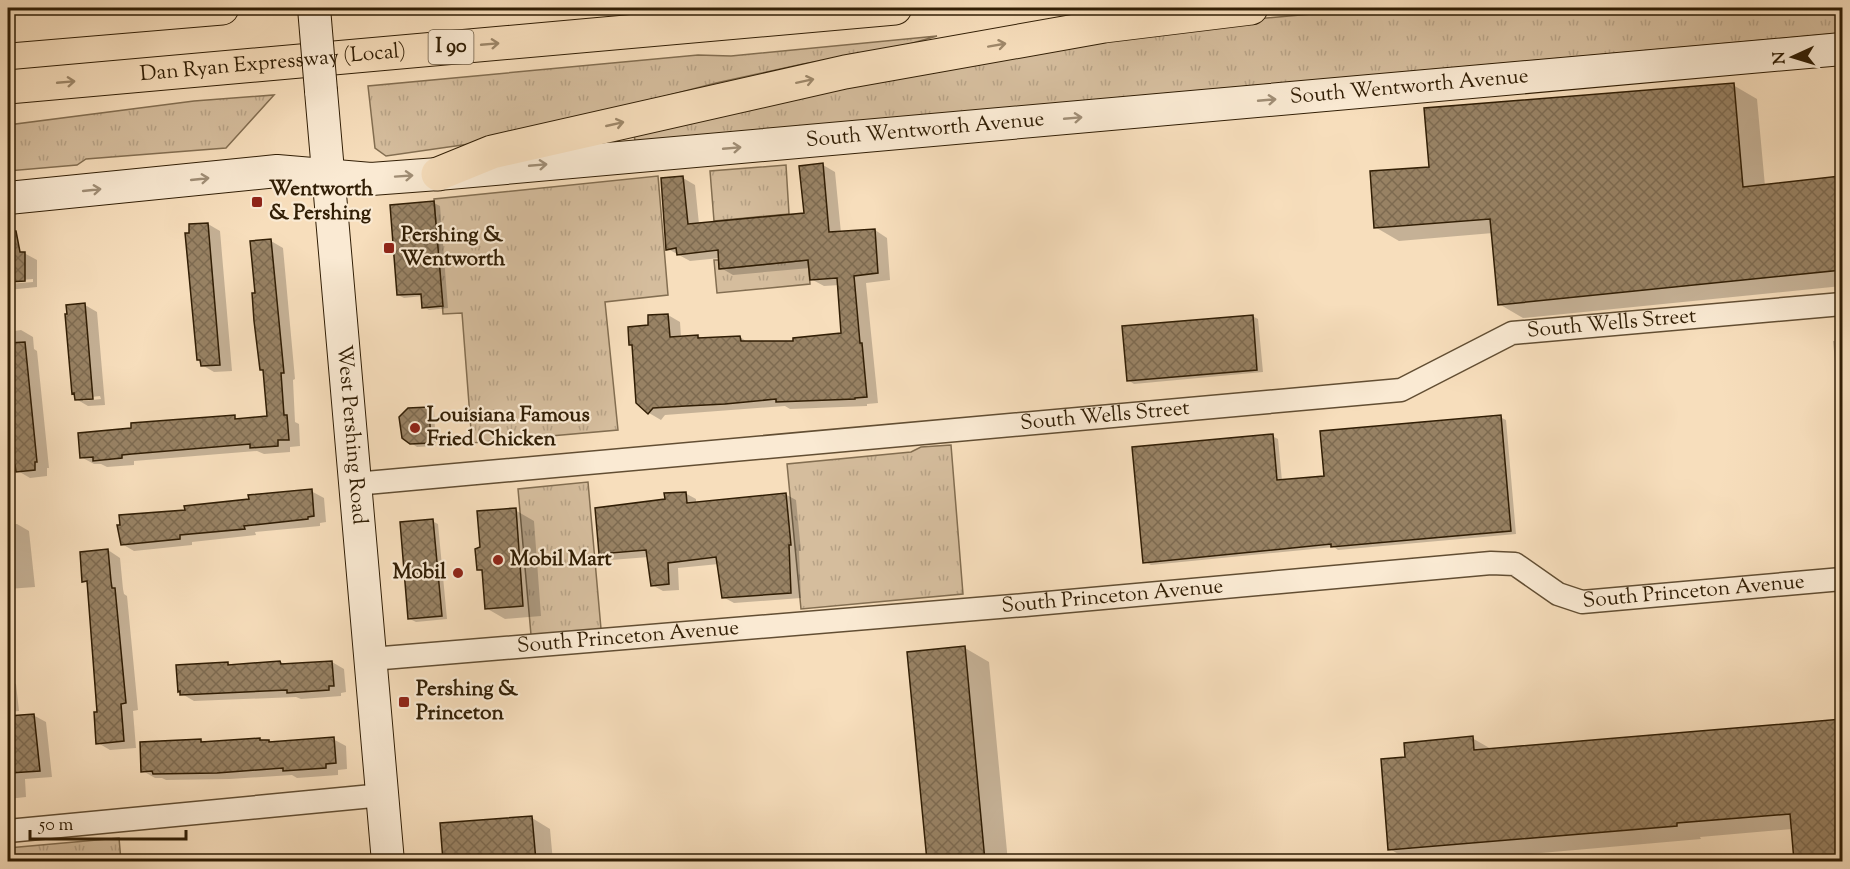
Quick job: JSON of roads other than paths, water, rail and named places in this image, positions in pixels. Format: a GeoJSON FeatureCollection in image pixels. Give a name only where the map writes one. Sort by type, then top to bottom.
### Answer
{"type":"FeatureCollection","features":[{"type":"Feature","properties":{"kind":"highway"},"geometry":{"type":"LineString","coordinates":[[8,26],[222,8]]}},
{"type":"Feature","properties":{"kind":"highway","name":"Dan Ryan Expressway (Local)"},"geometry":{"type":"LineString","coordinates":[[11,88],[895,8]]}},
{"type":"Feature","properties":{"kind":"highway"},"geometry":{"type":"LineString","coordinates":[[438,174],[492,152],[845,72],[1104,26],[1251,8]]}},
{"type":"Feature","properties":{"kind":"main road","name":"West Pershing Road"},"geometry":{"type":"LineString","coordinates":[[314,8],[388,861]]}},
{"type":"Feature","properties":{"kind":"main road","name":"South Wentworth Avenue"},"geometry":{"type":"LineString","coordinates":[[8,198],[277,171],[371,179],[438,174],[1842,49]]}},
{"type":"Feature","properties":{"kind":"street","name":"South Wells Street"},"geometry":{"type":"LineString","coordinates":[[355,484],[1401,390],[1512,333],[1842,304]]}},
{"type":"Feature","properties":{"kind":"street","name":"South Princeton Avenue"},"geometry":{"type":"LineString","coordinates":[[371,659],[1025,605],[1491,563],[1515,564],[1558,594],[1582,602],[1842,579]]}},
{"type":"Feature","properties":{"kind":"street"},"geometry":{"type":"LineString","coordinates":[[8,831],[383,795]]}},
{"type":"Feature","properties":{"kind":"place","name":"Wentworth & Pershing"},"geometry":{"type":"Point","coordinates":[257,202]}},
{"type":"Feature","properties":{"kind":"place","name":"Pershing & Wentworth"},"geometry":{"type":"Point","coordinates":[389,248]}},
{"type":"Feature","properties":{"kind":"place","name":"Louisiana Famous Fried Chicken"},"geometry":{"type":"Point","coordinates":[415,428]}},
{"type":"Feature","properties":{"kind":"place","name":"Mobil Mart"},"geometry":{"type":"Point","coordinates":[498,560]}},
{"type":"Feature","properties":{"kind":"place","name":"Mobil"},"geometry":{"type":"Point","coordinates":[458,573]}},
{"type":"Feature","properties":{"kind":"place","name":"Pershing & Princeton"},"geometry":{"type":"Point","coordinates":[404,702]}}]}
